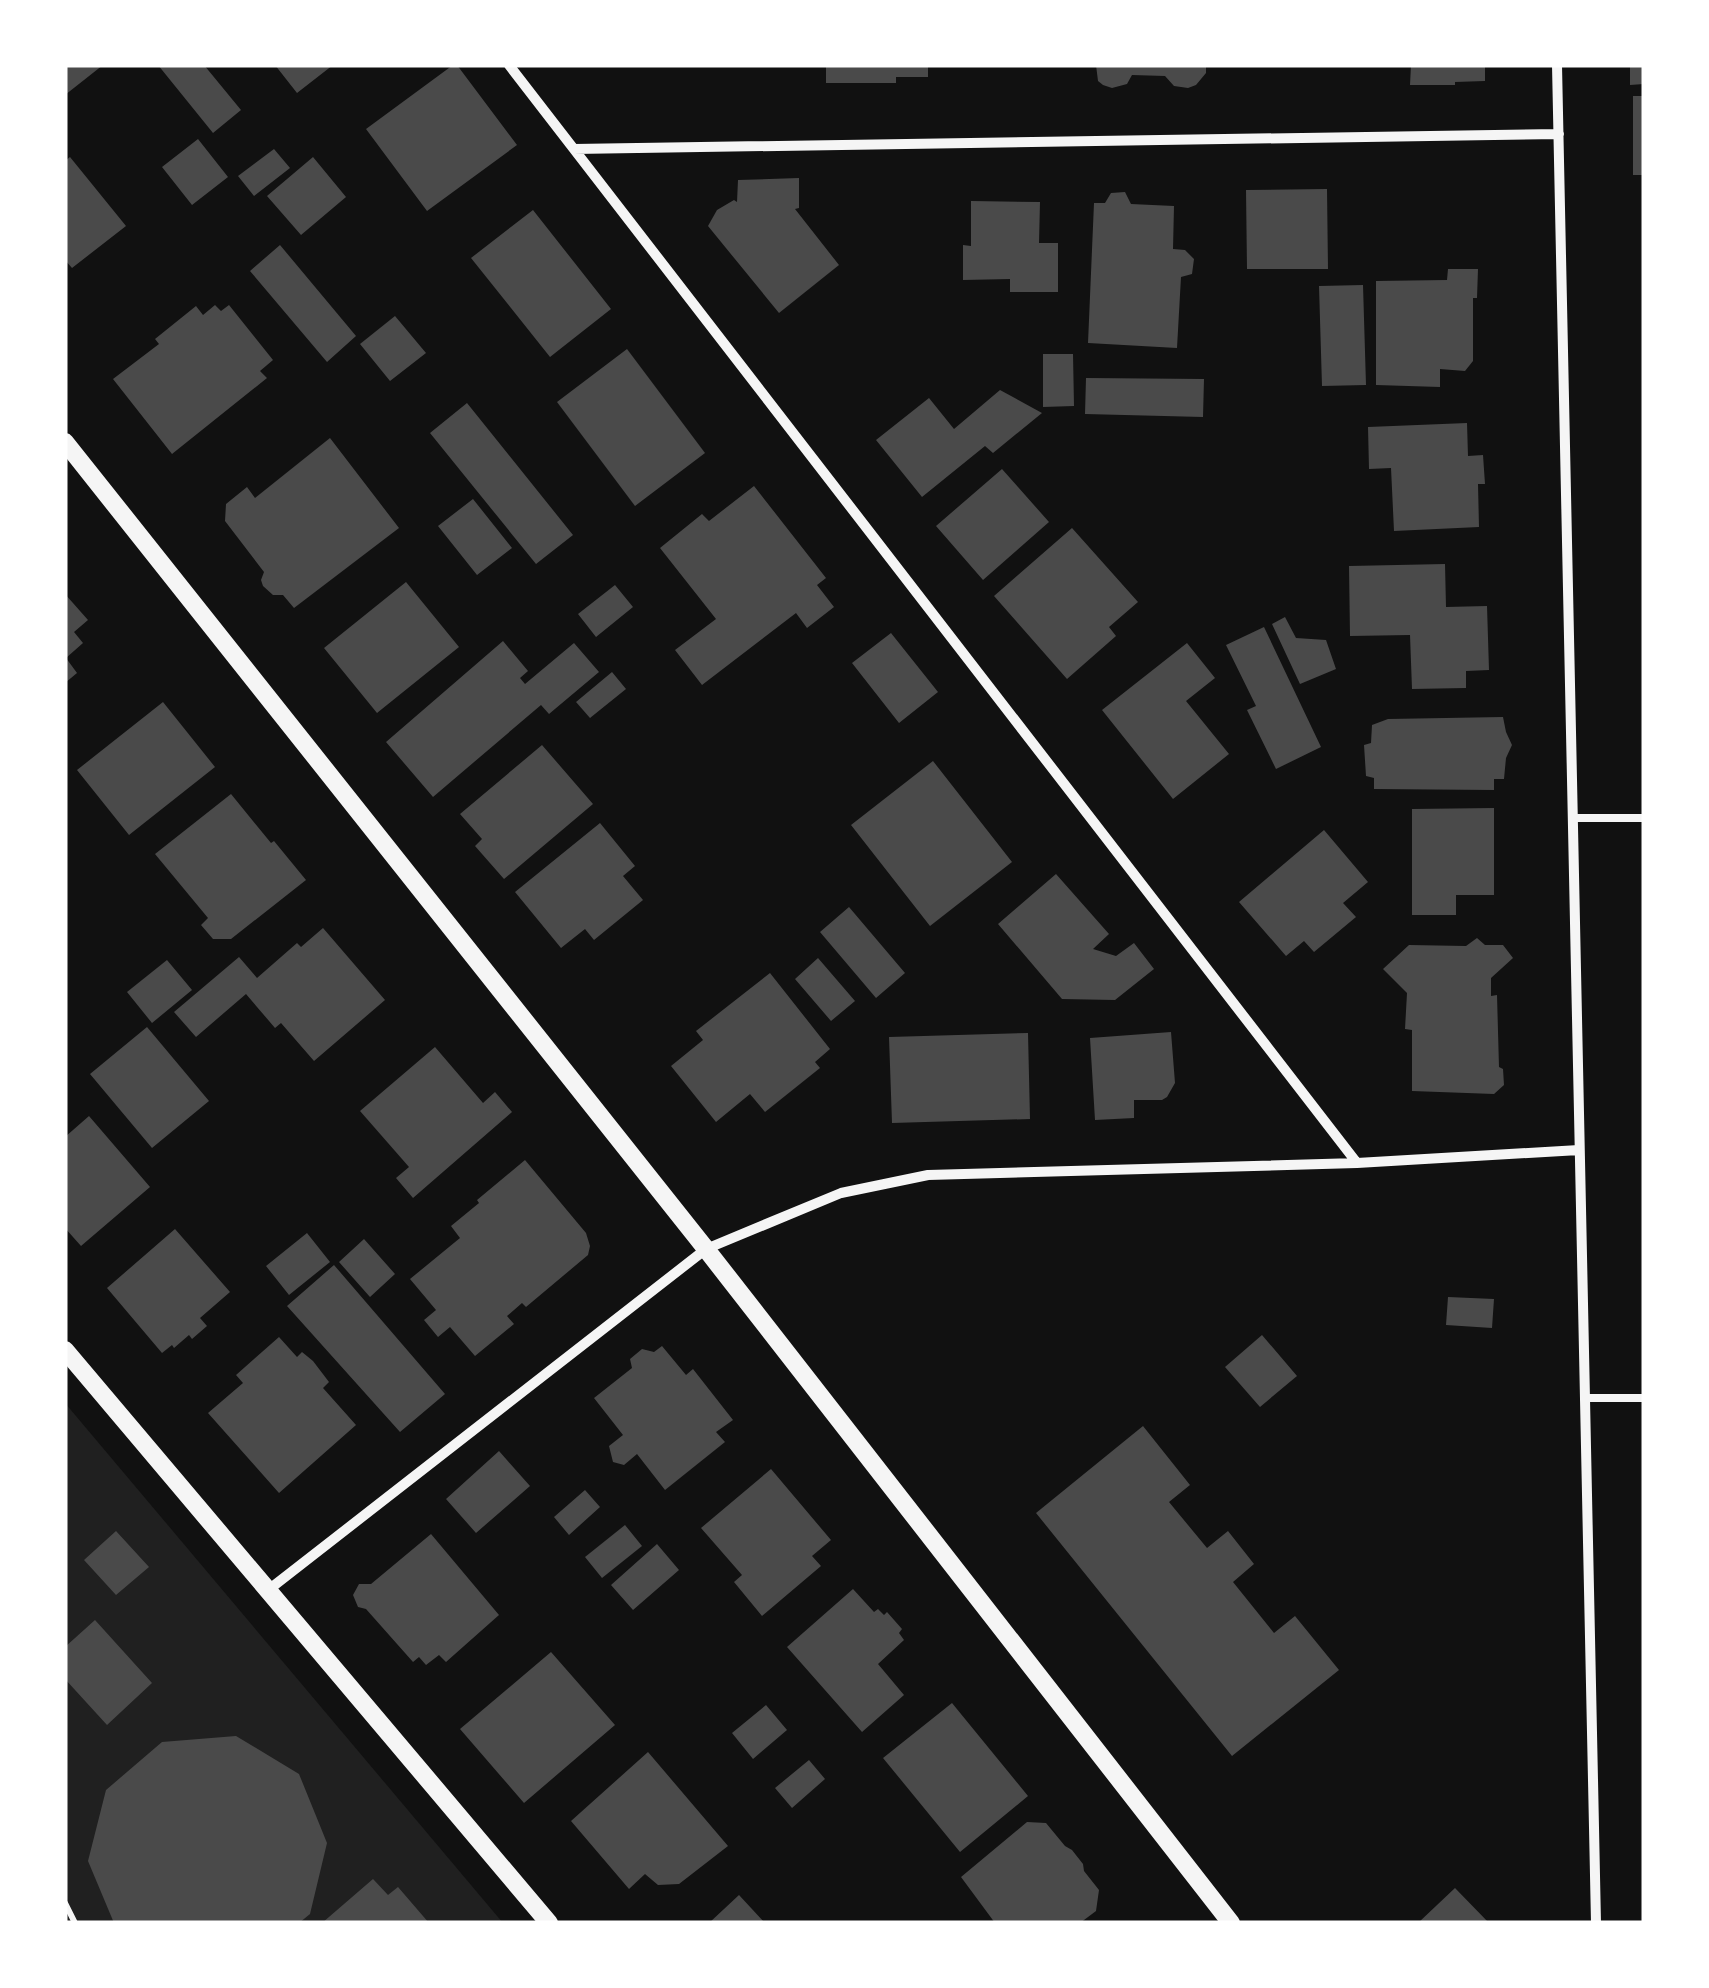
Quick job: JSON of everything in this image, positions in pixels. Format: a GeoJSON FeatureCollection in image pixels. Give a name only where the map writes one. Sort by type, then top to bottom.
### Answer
{"type":"FeatureCollection","features":[{"type":"Feature","properties":{"kind":"street"},"geometry":{"type":"LineString","coordinates":[[509,65],[1357,1163]]}},
{"type":"Feature","properties":{"kind":"street"},"geometry":{"type":"LineString","coordinates":[[1557,65],[1596,1923]]}},
{"type":"Feature","properties":{"kind":"street"},"geometry":{"type":"LineString","coordinates":[[574,148],[1559,134]]}},
{"type":"Feature","properties":{"kind":"street"},"geometry":{"type":"LineString","coordinates":[[65,442],[706,1248],[1231,1923]]}},
{"type":"Feature","properties":{"kind":"street"},"geometry":{"type":"LineString","coordinates":[[267,1591],[706,1248],[841,1193],[928,1175],[1357,1163],[1579,1150]]}},
{"type":"Feature","properties":{"kind":"street"},"geometry":{"type":"LineString","coordinates":[[65,1350],[549,1923]]}},
{"type":"Feature","properties":{"kind":"lane"},"geometry":{"type":"LineString","coordinates":[[1572,818],[1644,818]]}},
{"type":"Feature","properties":{"kind":"lane"},"geometry":{"type":"LineString","coordinates":[[1584,1398],[1644,1398]]}},
{"type":"Feature","properties":{"kind":"path"},"geometry":{"type":"LineString","coordinates":[[65,1902],[75,1923]]}},
{"type":"Feature","properties":{"kind":"shaded area"},"geometry":{"type":"Polygon","coordinates":[[[65,1403],[503,1923],[65,1923],[65,1403]]]}},
{"type":"Feature","properties":{"kind":"building"},"geometry":{"type":"Polygon","coordinates":[[[65,65],[103,65],[65,95],[65,65]]]}},
{"type":"Feature","properties":{"kind":"building"},"geometry":{"type":"Polygon","coordinates":[[[158,65],[204,65],[241,110],[213,133],[158,65]]]}},
{"type":"Feature","properties":{"kind":"building"},"geometry":{"type":"Polygon","coordinates":[[[275,65],[333,65],[297,93],[275,65]]]}},
{"type":"Feature","properties":{"kind":"building"},"geometry":{"type":"Polygon","coordinates":[[[457,65],[517,145],[427,211],[366,129],[457,65]]]}},
{"type":"Feature","properties":{"kind":"building"},"geometry":{"type":"Polygon","coordinates":[[[826,65],[928,65],[928,77],[896,77],[896,83],[826,83],[826,65]]]}},
{"type":"Feature","properties":{"kind":"building"},"geometry":{"type":"Polygon","coordinates":[[[1096,65],[1206,65],[1206,73],[1188,88],[1174,86],[1165,76],[1132,75],[1127,84],[1112,88],[1098,81],[1096,65]]]}},
{"type":"Feature","properties":{"kind":"building"},"geometry":{"type":"Polygon","coordinates":[[[1411,65],[1485,65],[1485,81],[1410,85],[1411,65]]]}},
{"type":"Feature","properties":{"kind":"building"},"geometry":{"type":"Polygon","coordinates":[[[1630,65],[1644,65],[1644,84],[1630,85],[1630,65]]]}},
{"type":"Feature","properties":{"kind":"building"},"geometry":{"type":"Polygon","coordinates":[[[1633,96],[1644,96],[1644,175],[1633,175],[1633,96]]]}},
{"type":"Feature","properties":{"kind":"building"},"geometry":{"type":"Polygon","coordinates":[[[198,139],[228,177],[192,205],[162,167],[198,139]]]}},
{"type":"Feature","properties":{"kind":"building"},"geometry":{"type":"Polygon","coordinates":[[[274,149],[290,168],[254,196],[238,176],[274,149]]]}},
{"type":"Feature","properties":{"kind":"building"},"geometry":{"type":"Polygon","coordinates":[[[70,157],[126,226],[72,268],[65,260],[65,161],[70,157]]]}},
{"type":"Feature","properties":{"kind":"building"},"geometry":{"type":"Polygon","coordinates":[[[313,157],[346,197],[301,235],[267,196],[313,157]]]}},
{"type":"Feature","properties":{"kind":"building"},"geometry":{"type":"Polygon","coordinates":[[[799,178],[799,208],[795,209],[839,265],[779,313],[708,226],[717,210],[737,202],[738,180],[799,178]]]}},
{"type":"Feature","properties":{"kind":"building"},"geometry":{"type":"Polygon","coordinates":[[[1327,189],[1328,269],[1247,269],[1246,190],[1327,189]]]}},
{"type":"Feature","properties":{"kind":"building"},"geometry":{"type":"Polygon","coordinates":[[[1125,192],[1131,204],[1174,206],[1173,249],[1185,250],[1194,259],[1192,274],[1181,277],[1177,348],[1088,343],[1094,203],[1105,203],[1111,193],[1125,192]]]}},
{"type":"Feature","properties":{"kind":"building"},"geometry":{"type":"Polygon","coordinates":[[[971,201],[1040,202],[1039,243],[1058,243],[1058,292],[1010,292],[1010,279],[963,280],[963,245],[971,246],[971,201]]]}},
{"type":"Feature","properties":{"kind":"building"},"geometry":{"type":"Polygon","coordinates":[[[533,210],[611,309],[550,357],[471,258],[533,210]]]}},
{"type":"Feature","properties":{"kind":"building"},"geometry":{"type":"Polygon","coordinates":[[[280,245],[356,336],[327,362],[250,271],[280,245]]]}},
{"type":"Feature","properties":{"kind":"building"},"geometry":{"type":"Polygon","coordinates":[[[1448,269],[1478,269],[1477,298],[1473,298],[1473,361],[1465,371],[1440,369],[1440,387],[1376,385],[1376,281],[1447,280],[1448,269]]]}},
{"type":"Feature","properties":{"kind":"building"},"geometry":{"type":"Polygon","coordinates":[[[1363,285],[1366,385],[1322,386],[1319,286],[1363,285]]]}},
{"type":"Feature","properties":{"kind":"building"},"geometry":{"type":"Polygon","coordinates":[[[215,305],[221,311],[229,305],[273,360],[260,371],[267,378],[172,454],[113,379],[159,344],[155,339],[196,306],[203,315],[215,305]]]}},
{"type":"Feature","properties":{"kind":"building"},"geometry":{"type":"Polygon","coordinates":[[[395,316],[426,353],[390,381],[360,344],[395,316]]]}},
{"type":"Feature","properties":{"kind":"building"},"geometry":{"type":"Polygon","coordinates":[[[627,349],[705,453],[635,506],[557,402],[627,349]]]}},
{"type":"Feature","properties":{"kind":"building"},"geometry":{"type":"Polygon","coordinates":[[[1043,354],[1073,354],[1074,406],[1043,407],[1043,354]]]}},
{"type":"Feature","properties":{"kind":"building"},"geometry":{"type":"Polygon","coordinates":[[[1086,378],[1204,379],[1203,417],[1085,414],[1086,378]]]}},
{"type":"Feature","properties":{"kind":"building"},"geometry":{"type":"Polygon","coordinates":[[[1000,390],[1042,413],[993,453],[985,446],[922,497],[876,440],[929,398],[954,429],[1000,390]]]}},
{"type":"Feature","properties":{"kind":"building"},"geometry":{"type":"Polygon","coordinates":[[[467,403],[573,535],[536,564],[430,433],[467,403]]]}},
{"type":"Feature","properties":{"kind":"building"},"geometry":{"type":"Polygon","coordinates":[[[1467,423],[1468,456],[1483,455],[1485,484],[1478,484],[1479,527],[1394,531],[1391,468],[1369,469],[1368,427],[1467,423]]]}},
{"type":"Feature","properties":{"kind":"building"},"geometry":{"type":"Polygon","coordinates":[[[330,438],[399,528],[294,608],[283,595],[273,595],[263,586],[264,572],[225,521],[226,504],[247,487],[255,498],[330,438]]]}},
{"type":"Feature","properties":{"kind":"building"},"geometry":{"type":"Polygon","coordinates":[[[1002,469],[1049,522],[983,580],[936,526],[1002,469]]]}},
{"type":"Feature","properties":{"kind":"building"},"geometry":{"type":"Polygon","coordinates":[[[754,486],[826,578],[817,585],[834,607],[807,628],[796,613],[702,685],[675,650],[716,619],[660,548],[702,514],[709,521],[754,486]]]}},
{"type":"Feature","properties":{"kind":"building"},"geometry":{"type":"Polygon","coordinates":[[[473,499],[512,548],[477,575],[438,526],[473,499]]]}},
{"type":"Feature","properties":{"kind":"building"},"geometry":{"type":"Polygon","coordinates":[[[1072,528],[1138,602],[1109,627],[1116,636],[1067,679],[994,596],[1072,528]]]}},
{"type":"Feature","properties":{"kind":"building"},"geometry":{"type":"Polygon","coordinates":[[[1445,564],[1446,607],[1487,606],[1489,670],[1466,671],[1466,688],[1412,689],[1410,635],[1350,636],[1349,566],[1445,564]]]}},
{"type":"Feature","properties":{"kind":"building"},"geometry":{"type":"Polygon","coordinates":[[[406,582],[459,647],[377,713],[324,648],[406,582]]]}},
{"type":"Feature","properties":{"kind":"building"},"geometry":{"type":"Polygon","coordinates":[[[615,585],[633,607],[596,637],[578,614],[615,585]]]}},
{"type":"Feature","properties":{"kind":"building"},"geometry":{"type":"Polygon","coordinates":[[[65,594],[88,620],[74,632],[83,643],[66,658],[77,673],[65,683],[65,594]]]}},
{"type":"Feature","properties":{"kind":"building"},"geometry":{"type":"Polygon","coordinates":[[[1285,617],[1296,638],[1326,640],[1336,669],[1300,684],[1272,624],[1285,617]]]}},
{"type":"Feature","properties":{"kind":"building"},"geometry":{"type":"Polygon","coordinates":[[[1264,627],[1321,747],[1276,769],[1247,710],[1256,706],[1226,645],[1264,627]]]}},
{"type":"Feature","properties":{"kind":"building"},"geometry":{"type":"Polygon","coordinates":[[[891,633],[938,692],[899,723],[852,663],[891,633]]]}},
{"type":"Feature","properties":{"kind":"building"},"geometry":{"type":"Polygon","coordinates":[[[503,641],[528,671],[520,678],[525,684],[574,643],[599,672],[549,714],[541,705],[433,797],[386,742],[503,641]]]}},
{"type":"Feature","properties":{"kind":"building"},"geometry":{"type":"Polygon","coordinates":[[[1187,643],[1215,678],[1186,701],[1229,754],[1173,799],[1102,710],[1187,643]]]}},
{"type":"Feature","properties":{"kind":"building"},"geometry":{"type":"Polygon","coordinates":[[[612,672],[626,689],[590,718],[576,702],[612,672]]]}},
{"type":"Feature","properties":{"kind":"building"},"geometry":{"type":"Polygon","coordinates":[[[163,702],[215,767],[129,835],[77,770],[163,702]]]}},
{"type":"Feature","properties":{"kind":"building"},"geometry":{"type":"Polygon","coordinates":[[[1503,717],[1512,745],[1504,779],[1494,779],[1494,790],[1374,789],[1374,778],[1366,776],[1364,745],[1371,743],[1372,725],[1388,719],[1503,717]]]}},
{"type":"Feature","properties":{"kind":"building"},"geometry":{"type":"Polygon","coordinates":[[[542,745],[593,804],[504,879],[475,846],[482,839],[460,814],[542,745]]]}},
{"type":"Feature","properties":{"kind":"building"},"geometry":{"type":"Polygon","coordinates":[[[933,761],[1012,862],[930,926],[851,825],[933,761]]]}},
{"type":"Feature","properties":{"kind":"building"},"geometry":{"type":"Polygon","coordinates":[[[231,794],[306,880],[231,939],[213,939],[201,925],[208,918],[155,854],[231,794]]]}},
{"type":"Feature","properties":{"kind":"building"},"geometry":{"type":"Polygon","coordinates":[[[1494,808],[1494,895],[1456,895],[1456,915],[1412,915],[1412,809],[1494,808]]]}},
{"type":"Feature","properties":{"kind":"building"},"geometry":{"type":"Polygon","coordinates":[[[600,823],[635,866],[623,876],[643,900],[594,940],[585,929],[561,948],[515,892],[600,823]]]}},
{"type":"Feature","properties":{"kind":"building"},"geometry":{"type":"Polygon","coordinates":[[[1324,830],[1368,882],[1343,903],[1356,917],[1314,952],[1304,941],[1286,956],[1239,902],[1324,830]]]}},
{"type":"Feature","properties":{"kind":"building"},"geometry":{"type":"Polygon","coordinates":[[[1056,874],[1109,934],[1093,949],[1116,956],[1134,943],[1154,969],[1115,1000],[1062,999],[998,924],[1056,874]]]}},
{"type":"Feature","properties":{"kind":"building"},"geometry":{"type":"Polygon","coordinates":[[[849,907],[905,973],[876,998],[820,932],[849,907]]]}},
{"type":"Feature","properties":{"kind":"building"},"geometry":{"type":"Polygon","coordinates":[[[323,928],[385,1000],[314,1061],[281,1023],[275,1028],[246,994],[196,1037],[174,1012],[239,957],[257,978],[297,943],[301,947],[323,928]]]}},
{"type":"Feature","properties":{"kind":"building"},"geometry":{"type":"Polygon","coordinates":[[[1477,938],[1485,945],[1503,945],[1513,958],[1491,978],[1491,996],[1497,995],[1499,1067],[1503,1069],[1504,1085],[1494,1094],[1412,1091],[1412,1030],[1405,1029],[1407,993],[1383,969],[1409,945],[1466,946],[1477,938]]]}},
{"type":"Feature","properties":{"kind":"building"},"geometry":{"type":"Polygon","coordinates":[[[818,958],[855,1001],[831,1021],[795,979],[818,958]]]}},
{"type":"Feature","properties":{"kind":"building"},"geometry":{"type":"Polygon","coordinates":[[[167,960],[192,990],[152,1023],[127,992],[167,960]]]}},
{"type":"Feature","properties":{"kind":"building"},"geometry":{"type":"Polygon","coordinates":[[[770,973],[830,1049],[815,1062],[820,1068],[765,1112],[750,1094],[716,1122],[671,1066],[703,1040],[696,1031],[770,973]]]}},
{"type":"Feature","properties":{"kind":"building"},"geometry":{"type":"Polygon","coordinates":[[[147,1027],[209,1101],[152,1148],[90,1074],[147,1027]]]}},
{"type":"Feature","properties":{"kind":"building"},"geometry":{"type":"Polygon","coordinates":[[[1171,1032],[1175,1083],[1167,1097],[1134,1100],[1134,1118],[1095,1120],[1090,1038],[1171,1032]]]}},
{"type":"Feature","properties":{"kind":"building"},"geometry":{"type":"Polygon","coordinates":[[[1028,1033],[1030,1119],[892,1123],[889,1037],[1028,1033]]]}},
{"type":"Feature","properties":{"kind":"building"},"geometry":{"type":"Polygon","coordinates":[[[435,1047],[483,1103],[495,1092],[512,1112],[413,1198],[396,1178],[409,1167],[360,1111],[435,1047]]]}},
{"type":"Feature","properties":{"kind":"building"},"geometry":{"type":"Polygon","coordinates":[[[89,1116],[150,1187],[81,1246],[65,1228],[65,1137],[89,1116]]]}},
{"type":"Feature","properties":{"kind":"building"},"geometry":{"type":"Polygon","coordinates":[[[525,1160],[586,1233],[588,1255],[526,1307],[522,1303],[507,1316],[514,1324],[475,1356],[450,1327],[438,1337],[424,1320],[436,1310],[410,1279],[460,1238],[451,1226],[525,1160]]]}},
{"type":"Feature","properties":{"kind":"building"},"geometry":{"type":"Polygon","coordinates":[[[175,1229],[230,1292],[200,1318],[207,1326],[192,1339],[189,1335],[162,1353],[107,1288],[175,1229]]]}},
{"type":"Feature","properties":{"kind":"building"},"geometry":{"type":"Polygon","coordinates":[[[307,1233],[330,1262],[289,1295],[266,1266],[307,1233]]]}},
{"type":"Feature","properties":{"kind":"building"},"geometry":{"type":"Polygon","coordinates":[[[364,1239],[395,1274],[370,1297],[339,1262],[364,1239]]]}},
{"type":"Feature","properties":{"kind":"building"},"geometry":{"type":"Polygon","coordinates":[[[334,1265],[445,1394],[400,1432],[287,1306],[334,1265]]]}},
{"type":"Feature","properties":{"kind":"building"},"geometry":{"type":"Polygon","coordinates":[[[1448,1297],[1494,1299],[1492,1328],[1446,1325],[1448,1297]]]}},
{"type":"Feature","properties":{"kind":"building"},"geometry":{"type":"Polygon","coordinates":[[[1262,1335],[1297,1376],[1260,1407],[1225,1367],[1262,1335]]]}},
{"type":"Feature","properties":{"kind":"building"},"geometry":{"type":"Polygon","coordinates":[[[279,1337],[297,1357],[302,1352],[313,1361],[329,1382],[323,1388],[356,1425],[279,1493],[208,1413],[243,1383],[236,1375],[279,1337]]]}},
{"type":"Feature","properties":{"kind":"building"},"geometry":{"type":"Polygon","coordinates":[[[662,1346],[686,1375],[693,1369],[733,1420],[716,1432],[725,1442],[665,1490],[637,1454],[624,1465],[613,1462],[609,1446],[623,1435],[594,1398],[632,1368],[630,1359],[642,1349],[654,1352],[662,1346]]]}},
{"type":"Feature","properties":{"kind":"building"},"geometry":{"type":"Polygon","coordinates":[[[1143,1426],[1190,1485],[1169,1502],[1207,1548],[1228,1531],[1254,1564],[1233,1582],[1274,1633],[1295,1616],[1339,1670],[1232,1756],[1036,1513],[1143,1426]]]}},
{"type":"Feature","properties":{"kind":"building"},"geometry":{"type":"Polygon","coordinates":[[[499,1451],[530,1486],[476,1533],[446,1499],[499,1451]]]}},
{"type":"Feature","properties":{"kind":"building"},"geometry":{"type":"Polygon","coordinates":[[[771,1469],[831,1540],[812,1556],[821,1566],[762,1616],[734,1582],[742,1575],[701,1528],[771,1469]]]}},
{"type":"Feature","properties":{"kind":"building"},"geometry":{"type":"Polygon","coordinates":[[[585,1490],[600,1507],[569,1535],[554,1517],[585,1490]]]}},
{"type":"Feature","properties":{"kind":"building"},"geometry":{"type":"Polygon","coordinates":[[[625,1525],[642,1546],[602,1578],[585,1557],[625,1525]]]}},
{"type":"Feature","properties":{"kind":"building"},"geometry":{"type":"Polygon","coordinates":[[[116,1531],[149,1567],[116,1595],[84,1560],[116,1531]]]}},
{"type":"Feature","properties":{"kind":"building"},"geometry":{"type":"Polygon","coordinates":[[[431,1534],[499,1615],[446,1662],[439,1655],[426,1665],[419,1657],[413,1662],[366,1609],[358,1607],[353,1595],[359,1584],[371,1584],[431,1534]]]}},
{"type":"Feature","properties":{"kind":"building"},"geometry":{"type":"Polygon","coordinates":[[[657,1544],[679,1570],[633,1610],[611,1585],[657,1544]]]}},
{"type":"Feature","properties":{"kind":"building"},"geometry":{"type":"Polygon","coordinates":[[[853,1589],[874,1612],[887,1612],[902,1629],[899,1633],[904,1640],[878,1664],[904,1695],[862,1732],[787,1647],[853,1589]]]}},
{"type":"Feature","properties":{"kind":"building"},"geometry":{"type":"Polygon","coordinates":[[[95,1620],[152,1683],[107,1725],[65,1679],[65,1647],[95,1620]]]}},
{"type":"Feature","properties":{"kind":"building"},"geometry":{"type":"Polygon","coordinates":[[[551,1652],[615,1725],[524,1803],[460,1729],[551,1652]]]}},
{"type":"Feature","properties":{"kind":"building"},"geometry":{"type":"Polygon","coordinates":[[[952,1703],[1028,1796],[960,1852],[883,1758],[952,1703]]]}},
{"type":"Feature","properties":{"kind":"building"},"geometry":{"type":"Polygon","coordinates":[[[766,1705],[787,1730],[753,1759],[732,1733],[766,1705]]]}},
{"type":"Feature","properties":{"kind":"building"},"geometry":{"type":"Polygon","coordinates":[[[236,1736],[299,1774],[327,1843],[310,1914],[299,1923],[114,1923],[88,1861],[106,1790],[162,1742],[236,1736]]]}},
{"type":"Feature","properties":{"kind":"building"},"geometry":{"type":"Polygon","coordinates":[[[648,1752],[728,1846],[679,1884],[658,1885],[645,1874],[629,1889],[571,1821],[648,1752]]]}},
{"type":"Feature","properties":{"kind":"building"},"geometry":{"type":"Polygon","coordinates":[[[809,1760],[825,1779],[792,1808],[775,1788],[809,1760]]]}},
{"type":"Feature","properties":{"kind":"building"},"geometry":{"type":"Polygon","coordinates":[[[1027,1822],[1046,1823],[1072,1850],[1099,1890],[1096,1911],[1080,1923],[995,1923],[961,1877],[1027,1822]]]}},
{"type":"Feature","properties":{"kind":"building"},"geometry":{"type":"Polygon","coordinates":[[[373,1879],[388,1895],[398,1887],[429,1923],[322,1923],[373,1879]]]}},
{"type":"Feature","properties":{"kind":"building"},"geometry":{"type":"Polygon","coordinates":[[[1455,1888],[1489,1923],[1418,1923],[1455,1888]]]}},
{"type":"Feature","properties":{"kind":"building"},"geometry":{"type":"Polygon","coordinates":[[[739,1895],[765,1923],[709,1923],[739,1895]]]}}]}
